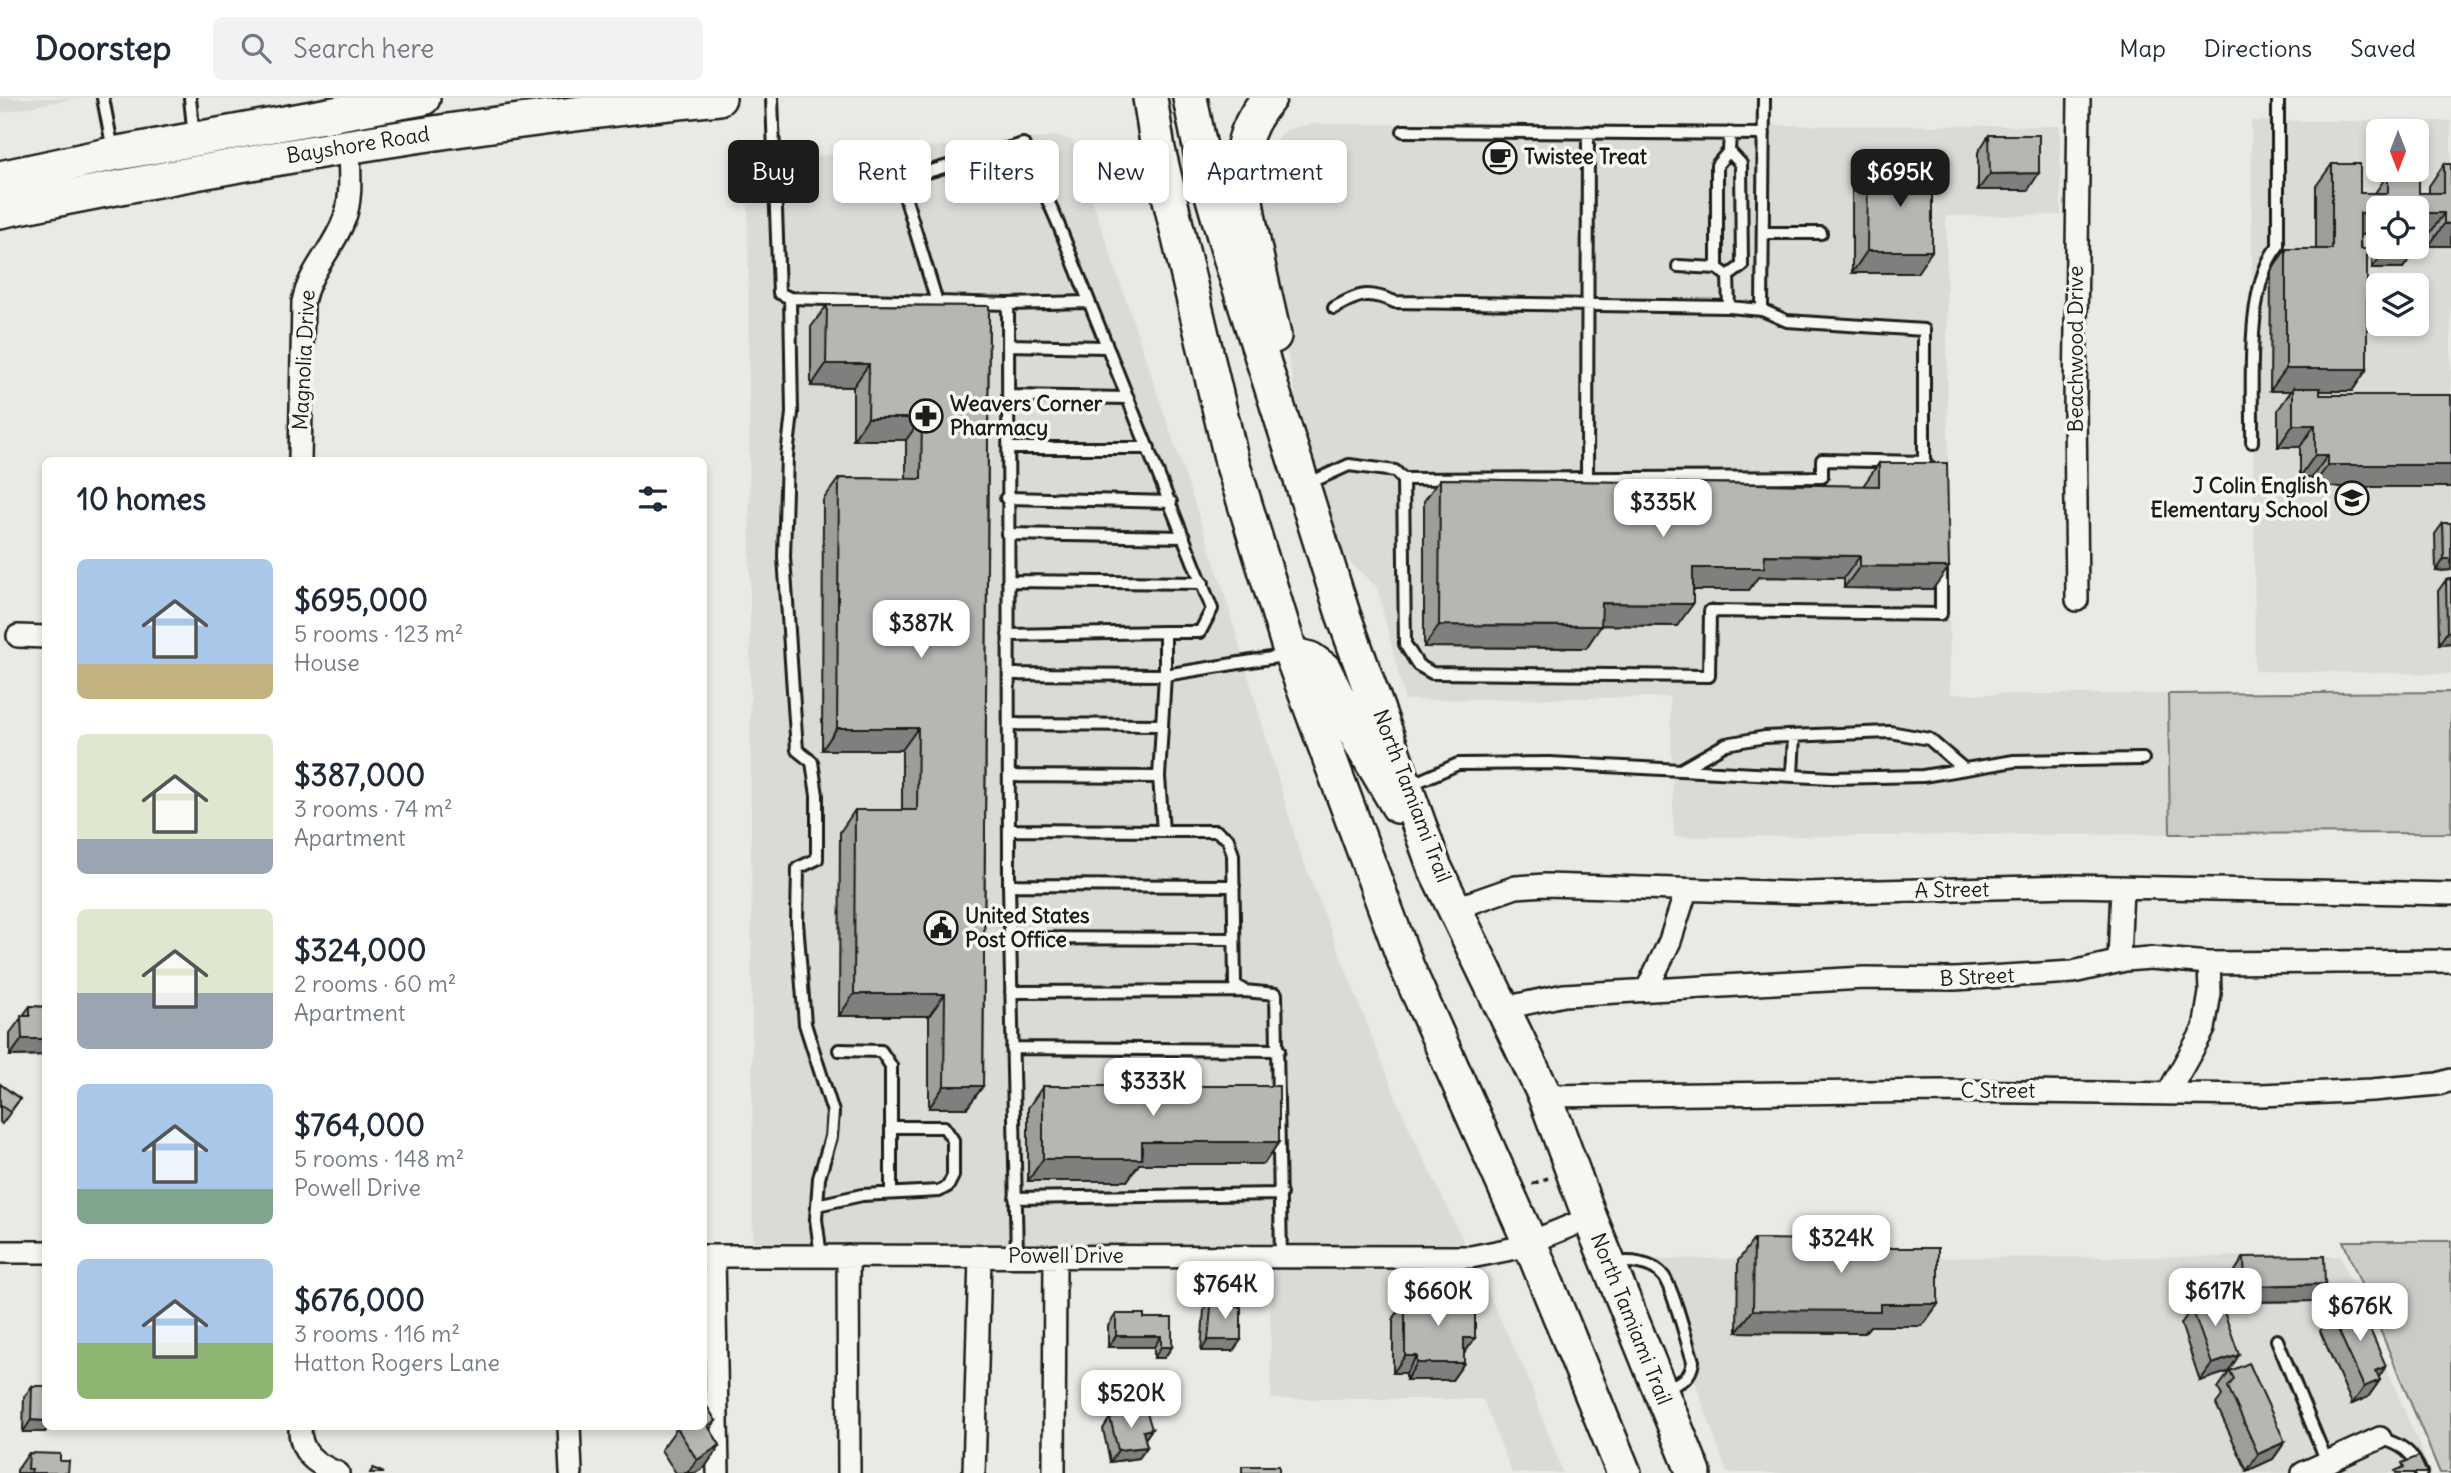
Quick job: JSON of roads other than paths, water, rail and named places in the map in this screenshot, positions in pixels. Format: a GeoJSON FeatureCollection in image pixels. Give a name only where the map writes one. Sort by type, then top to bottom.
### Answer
{"type":"FeatureCollection","features":[{"type":"Feature","properties":{"kind":"main road","name":"Bayshore Road"},"geometry":{"type":"LineString","coordinates":[[0,178],[355,104],[423,98]]}},
{"type":"Feature","properties":{"kind":"main road","name":"Bayshore Road"},"geometry":{"type":"LineString","coordinates":[[0,211],[349,144],[582,111],[719,98]]}},
{"type":"Feature","properties":{"kind":"main road"},"geometry":{"type":"LineString","coordinates":[[1150,98],[1158,149],[1232,462],[1291,654],[1407,967],[1530,1243],[1624,1473]]}},
{"type":"Feature","properties":{"kind":"main road","name":"North Tamiami Trail"},"geometry":{"type":"LineString","coordinates":[[1190,98],[1204,167],[1230,257],[1343,614],[1434,866],[1545,1096],[1590,1218],[1694,1473]]}},
{"type":"Feature","properties":{"kind":"main road"},"geometry":{"type":"LineString","coordinates":[[1269,98],[1254,116],[1244,144],[1242,174],[1303,486]]}},
{"type":"Feature","properties":{"kind":"main road"},"geometry":{"type":"LineString","coordinates":[[0,192],[146,159],[162,145]]}},
{"type":"Feature","properties":{"kind":"main road"},"geometry":{"type":"LineString","coordinates":[[1291,654],[1310,659],[1324,669],[1359,740],[1434,866]]}},
{"type":"Feature","properties":{"kind":"street","name":"Beachwood Drive"},"geometry":{"type":"LineString","coordinates":[[2077,600],[2075,406],[2079,98]]}},
{"type":"Feature","properties":{"kind":"street","name":"Magnolia Drive"},"geometry":{"type":"LineString","coordinates":[[300,457],[303,302],[307,281],[344,221],[349,200],[349,144]]}},
{"type":"Feature","properties":{"kind":"street"},"geometry":{"type":"LineString","coordinates":[[18,636],[42,636]]}},
{"type":"Feature","properties":{"kind":"street","name":"A Street"},"geometry":{"type":"LineString","coordinates":[[1456,908],[1516,887],[1584,886],[1686,891],[2122,888],[2451,894]]}},
{"type":"Feature","properties":{"kind":"street"},"geometry":{"type":"LineString","coordinates":[[2119,961],[2122,888]]}},
{"type":"Feature","properties":{"kind":"street"},"geometry":{"type":"LineString","coordinates":[[1647,989],[1670,941],[1686,891]]}},
{"type":"Feature","properties":{"kind":"street","name":"B Street"},"geometry":{"type":"LineString","coordinates":[[1504,1008],[1564,995],[1864,978],[1968,979],[2073,972],[2119,961],[2150,958],[2209,963],[2451,961]]}},
{"type":"Feature","properties":{"kind":"street"},"geometry":{"type":"LineString","coordinates":[[2168,1093],[2204,1029],[2210,993],[2209,963]]}},
{"type":"Feature","properties":{"kind":"street","name":"C Street"},"geometry":{"type":"LineString","coordinates":[[1545,1096],[1941,1091],[2261,1095],[2358,1091],[2438,1084],[2451,1080]]}},
{"type":"Feature","properties":{"kind":"street","name":"Powell Drive"},"geometry":{"type":"LineString","coordinates":[[709,1256],[1471,1257],[1530,1243],[1590,1218]]}},
{"type":"Feature","properties":{"kind":"street"},"geometry":{"type":"LineString","coordinates":[[0,1252],[42,1252]]}},
{"type":"Feature","properties":{"kind":"street"},"geometry":{"type":"LineString","coordinates":[[709,1256],[718,1473]]}},
{"type":"Feature","properties":{"kind":"street"},"geometry":{"type":"LineString","coordinates":[[848,1256],[849,1473]]}},
{"type":"Feature","properties":{"kind":"street"},"geometry":{"type":"LineString","coordinates":[[1054,1473],[1055,1256]]}},
{"type":"Feature","properties":{"kind":"street"},"geometry":{"type":"LineString","coordinates":[[974,1473],[979,1257]]}},
{"type":"Feature","properties":{"kind":"street"},"geometry":{"type":"LineString","coordinates":[[300,1430],[302,1445],[311,1460],[338,1473]]}},
{"type":"Feature","properties":{"kind":"street"},"geometry":{"type":"LineString","coordinates":[[569,1430],[571,1473]]}},
{"type":"Feature","properties":{"kind":"street"},"geometry":{"type":"LineString","coordinates":[[2303,1473],[2380,1438]]}},
{"type":"Feature","properties":{"kind":"lane"},"geometry":{"type":"LineString","coordinates":[[103,98],[113,153]]}},
{"type":"Feature","properties":{"kind":"lane"},"geometry":{"type":"LineString","coordinates":[[190,98],[194,139]]}},
{"type":"Feature","properties":{"kind":"lane"},"geometry":{"type":"LineString","coordinates":[[772,98],[779,293],[790,298],[1008,304],[1087,302]]}},
{"type":"Feature","properties":{"kind":"lane"},"geometry":{"type":"LineString","coordinates":[[1762,310],[1764,98]]}},
{"type":"Feature","properties":{"kind":"lane"},"geometry":{"type":"LineString","coordinates":[[2252,442],[2256,298],[2266,263],[2278,246],[2278,98]]}},
{"type":"Feature","properties":{"kind":"lane"},"geometry":{"type":"LineString","coordinates":[[1403,131],[1764,134]]}},
{"type":"Feature","properties":{"kind":"lane"},"geometry":{"type":"LineString","coordinates":[[1587,478],[1588,132]]}},
{"type":"Feature","properties":{"kind":"lane"},"geometry":{"type":"LineString","coordinates":[[1717,268],[1717,165],[1729,151],[1730,133]]}},
{"type":"Feature","properties":{"kind":"lane"},"geometry":{"type":"LineString","coordinates":[[937,302],[900,180],[1023,144],[1149,447],[1212,609],[1200,632],[1008,635]]}},
{"type":"Feature","properties":{"kind":"lane"},"geometry":{"type":"LineString","coordinates":[[1728,276],[1742,266],[1741,164],[1729,151]]}},
{"type":"Feature","properties":{"kind":"lane"},"geometry":{"type":"LineString","coordinates":[[1763,233],[1821,233]]}},
{"type":"Feature","properties":{"kind":"lane"},"geometry":{"type":"LineString","coordinates":[[1678,266],[1717,268],[1728,276]]}},
{"type":"Feature","properties":{"kind":"lane"},"geometry":{"type":"LineString","coordinates":[[1728,276],[1729,307]]}},
{"type":"Feature","properties":{"kind":"lane"},"geometry":{"type":"LineString","coordinates":[[1335,307],[1353,297],[1374,293],[1395,302],[1729,307],[1762,310],[1787,321],[1924,330],[1924,462],[1941,480]]}},
{"type":"Feature","properties":{"kind":"lane"},"geometry":{"type":"LineString","coordinates":[[790,298],[792,413],[787,456],[784,556],[797,750],[812,762],[817,795],[817,859],[798,868],[797,922],[805,1024],[833,1112],[831,1137],[819,1178],[817,1205],[821,1256]]}},
{"type":"Feature","properties":{"kind":"lane"},"geometry":{"type":"LineString","coordinates":[[1008,304],[1006,498],[1009,885],[1017,1256]]}},
{"type":"Feature","properties":{"kind":"lane"},"geometry":{"type":"LineString","coordinates":[[1008,345],[1106,347]]}},
{"type":"Feature","properties":{"kind":"lane"},"geometry":{"type":"LineString","coordinates":[[1009,396],[1128,398]]}},
{"type":"Feature","properties":{"kind":"lane"},"geometry":{"type":"LineString","coordinates":[[1008,448],[1149,447]]}},
{"type":"Feature","properties":{"kind":"lane"},"geometry":{"type":"LineString","coordinates":[[1303,486],[1349,466],[1395,471],[1403,478],[1822,477],[1822,460],[1924,462]]}},
{"type":"Feature","properties":{"kind":"lane"},"geometry":{"type":"LineString","coordinates":[[1403,478],[1405,644],[1418,665],[1432,673],[1709,676],[1710,611],[1941,614],[1941,547]]}},
{"type":"Feature","properties":{"kind":"lane"},"geometry":{"type":"LineString","coordinates":[[1006,498],[1171,502]]}},
{"type":"Feature","properties":{"kind":"lane"},"geometry":{"type":"LineString","coordinates":[[1007,534],[1184,537]]}},
{"type":"Feature","properties":{"kind":"lane"},"geometry":{"type":"LineString","coordinates":[[1008,581],[1203,583]]}},
{"type":"Feature","properties":{"kind":"lane"},"geometry":{"type":"LineString","coordinates":[[1163,831],[1159,777],[1165,632]]}},
{"type":"Feature","properties":{"kind":"lane"},"geometry":{"type":"LineString","coordinates":[[1009,674],[1165,675],[1291,654]]}},
{"type":"Feature","properties":{"kind":"lane"},"geometry":{"type":"LineString","coordinates":[[1009,724],[1162,725]]}},
{"type":"Feature","properties":{"kind":"lane"},"geometry":{"type":"LineString","coordinates":[[1682,769],[1726,744],[1794,736],[1891,732],[1929,738],[1964,769]]}},
{"type":"Feature","properties":{"kind":"lane"},"geometry":{"type":"LineString","coordinates":[[1792,775],[1794,736]]}},
{"type":"Feature","properties":{"kind":"lane"},"geometry":{"type":"LineString","coordinates":[[1407,787],[1458,764],[1550,763],[1792,775],[1923,776],[2014,761],[2143,760]]}},
{"type":"Feature","properties":{"kind":"lane"},"geometry":{"type":"LineString","coordinates":[[1009,776],[1159,777]]}},
{"type":"Feature","properties":{"kind":"lane"},"geometry":{"type":"LineString","coordinates":[[1009,830],[1216,831],[1228,839],[1233,855],[1235,984],[1244,991]]}},
{"type":"Feature","properties":{"kind":"lane"},"geometry":{"type":"LineString","coordinates":[[1009,885],[1234,886]]}},
{"type":"Feature","properties":{"kind":"lane"},"geometry":{"type":"LineString","coordinates":[[1010,938],[1233,939]]}},
{"type":"Feature","properties":{"kind":"lane"},"geometry":{"type":"LineString","coordinates":[[1011,992],[1244,991],[1276,994],[1281,1257]]}},
{"type":"Feature","properties":{"kind":"lane"},"geometry":{"type":"LineString","coordinates":[[1012,1048],[1279,1050]]}},
{"type":"Feature","properties":{"kind":"lane"},"geometry":{"type":"LineString","coordinates":[[839,1050],[881,1051],[888,1057],[891,1066],[891,1194]]}},
{"type":"Feature","properties":{"kind":"lane"},"geometry":{"type":"LineString","coordinates":[[817,1205],[862,1195],[939,1191],[948,1186],[953,1176],[953,1140],[944,1127],[891,1127]]}},
{"type":"Feature","properties":{"kind":"lane"},"geometry":{"type":"LineString","coordinates":[[1015,1198],[1280,1194]]}},
{"type":"Feature","properties":{"kind":"lane"},"geometry":{"type":"LineString","coordinates":[[1609,1265],[1634,1262],[1651,1267],[1663,1276],[1693,1361],[1692,1370],[1683,1382],[1660,1390]]}},
{"type":"Feature","properties":{"kind":"lane"},"geometry":{"type":"LineString","coordinates":[[2277,1340],[2327,1462]]}},
{"type":"Feature","properties":{"kind":"lane"},"geometry":{"type":"LineString","coordinates":[[2380,1438],[2403,1445],[2414,1456],[2421,1473]]}},
{"type":"Feature","properties":{"kind":"place","name":"Twistee Treat"},"geometry":{"type":"Point","coordinates":[1500,157]}},
{"type":"Feature","properties":{"kind":"place","name":"Weavers Corner Pharmacy"},"geometry":{"type":"Point","coordinates":[926,416]}},
{"type":"Feature","properties":{"kind":"place","name":"J Colin English Elementary School"},"geometry":{"type":"Point","coordinates":[2352,498]}},
{"type":"Feature","properties":{"kind":"place","name":"United States Post Office"},"geometry":{"type":"Point","coordinates":[941,928]}}]}
